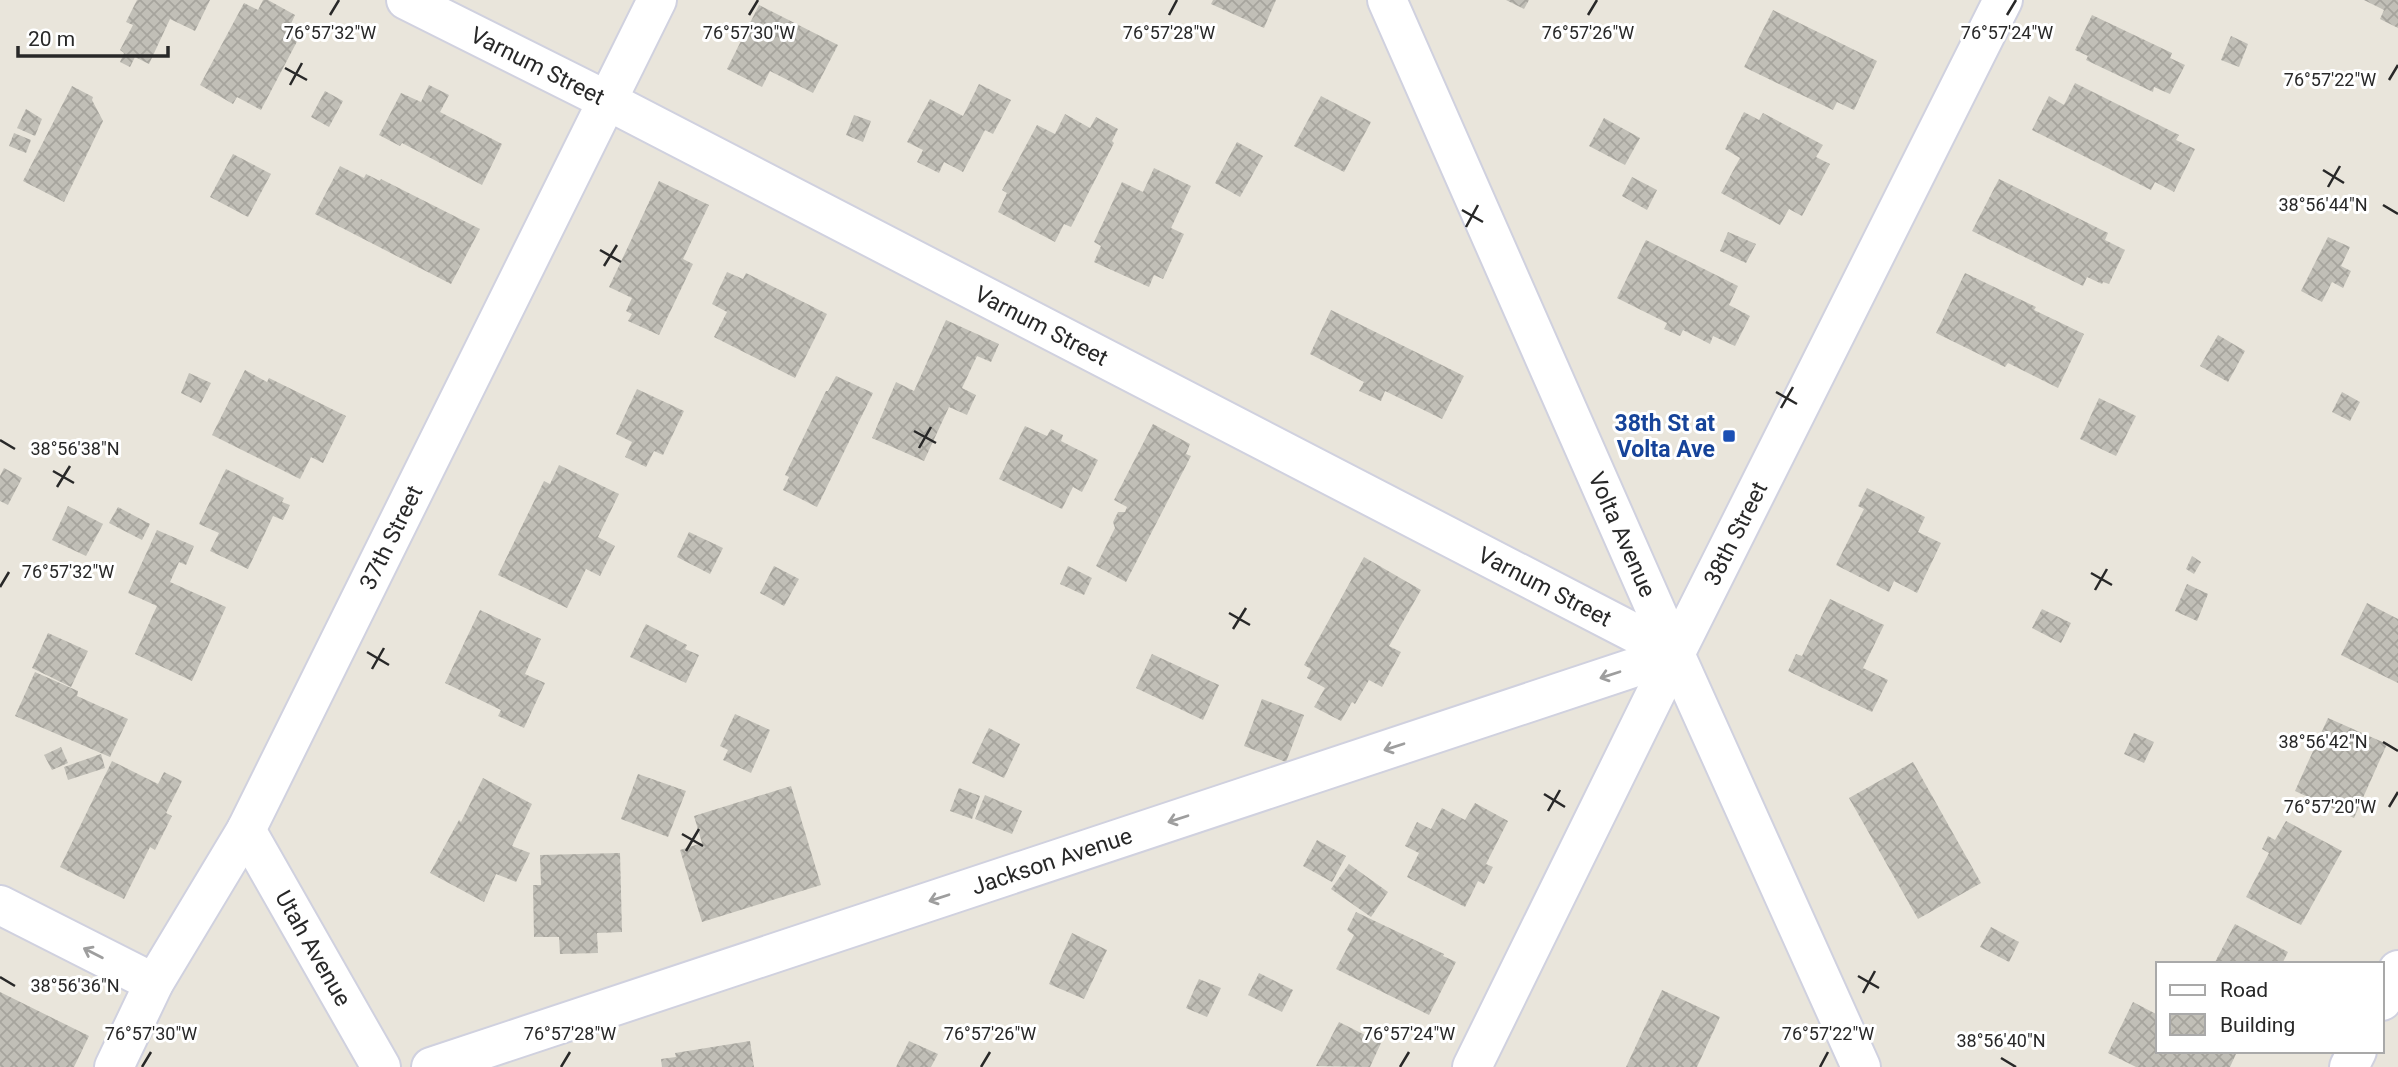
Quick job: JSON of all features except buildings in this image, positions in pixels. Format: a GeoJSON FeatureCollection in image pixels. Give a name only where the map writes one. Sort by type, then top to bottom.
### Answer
{"type":"FeatureCollection","features":[{"type":"Feature","properties":{"kind":"street","name":"Varnum Street"},"geometry":{"type":"LineString","coordinates":[[405,0],[606,100],[1675,654]]}},
{"type":"Feature","properties":{"kind":"street","name":"37th Street"},"geometry":{"type":"LineString","coordinates":[[114,1067],[154,984],[246,830],[657,0]]}},
{"type":"Feature","properties":{"kind":"street","name":"Volta Avenue"},"geometry":{"type":"LineString","coordinates":[[1387,0],[1675,654],[1861,1067]]}},
{"type":"Feature","properties":{"kind":"street","name":"38th Street"},"geometry":{"type":"LineString","coordinates":[[1472,1067],[1675,654],[2003,0]]}},
{"type":"Feature","properties":{"kind":"street","name":"Jackson Avenue"},"geometry":{"type":"LineString","coordinates":[[431,1067],[1675,654]]}},
{"type":"Feature","properties":{"kind":"street","name":"Utah Avenue"},"geometry":{"type":"LineString","coordinates":[[246,830],[380,1067]]}},
{"type":"Feature","properties":{"kind":"street"},"geometry":{"type":"LineString","coordinates":[[0,905],[154,984]]}},
{"type":"Feature","properties":{"kind":"street"},"geometry":{"type":"LineString","coordinates":[[2384,997],[2398,970]]}},
{"type":"Feature","properties":{"kind":"place","name":"38th St at Volta Ave"},"geometry":{"type":"Point","coordinates":[1729,436]}}]}
